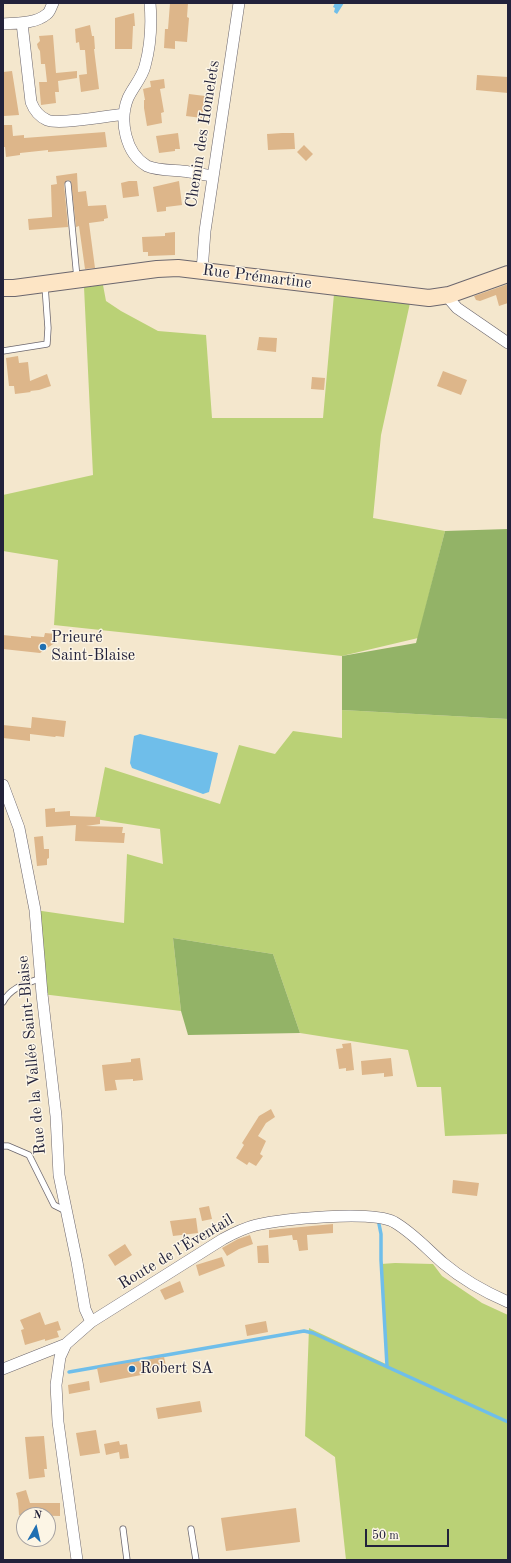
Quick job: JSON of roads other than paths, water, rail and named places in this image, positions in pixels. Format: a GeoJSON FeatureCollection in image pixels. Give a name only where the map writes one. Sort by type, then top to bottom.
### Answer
{"type":"FeatureCollection","features":[{"type":"Feature","properties":{"kind":"street"},"geometry":{"type":"LineString","coordinates":[[3,24],[22,23],[37,20],[48,14],[53,3]]}},
{"type":"Feature","properties":{"kind":"street"},"geometry":{"type":"LineString","coordinates":[[150,3],[151,40],[148,53],[142,76],[128,98],[124,114],[129,143],[136,156],[148,166],[213,176]]}},
{"type":"Feature","properties":{"kind":"street","name":"Chemin des Homelets"},"geometry":{"type":"LineString","coordinates":[[202,271],[205,231],[239,3]]}},
{"type":"Feature","properties":{"kind":"street"},"geometry":{"type":"LineString","coordinates":[[22,23],[31,102],[34,110],[40,116],[48,121],[62,121],[124,114]]}},
{"type":"Feature","properties":{"kind":"street","name":"Rue Prémartine"},"geometry":{"type":"LineString","coordinates":[[3,288],[157,269],[178,268],[429,298],[449,295],[508,274]]}},
{"type":"Feature","properties":{"kind":"street"},"geometry":{"type":"LineString","coordinates":[[449,295],[451,301],[457,308],[508,343]]}},
{"type":"Feature","properties":{"kind":"street","name":"Rue de la Vallée Saint-Blaise"},"geometry":{"type":"LineString","coordinates":[[3,787],[18,828],[35,910],[56,1116],[59,1175],[85,1309],[91,1322]]}},
{"type":"Feature","properties":{"kind":"street","name":"Route de l'Éventail"},"geometry":{"type":"LineString","coordinates":[[77,1560],[58,1422],[56,1385],[60,1357],[66,1344],[91,1322],[239,1230],[256,1225],[292,1219],[360,1216],[375,1217],[392,1221],[411,1234],[444,1264],[484,1291],[508,1302]]}},
{"type":"Feature","properties":{"kind":"street"},"geometry":{"type":"LineString","coordinates":[[3,1368],[66,1344]]}},
{"type":"Feature","properties":{"kind":"lane"},"geometry":{"type":"LineString","coordinates":[[68,184],[77,279]]}},
{"type":"Feature","properties":{"kind":"lane"},"geometry":{"type":"LineString","coordinates":[[3,351],[47,344],[48,328],[45,284]]}},
{"type":"Feature","properties":{"kind":"lane"},"geometry":{"type":"LineString","coordinates":[[3,1002],[7,994],[17,986],[41,978]]}},
{"type":"Feature","properties":{"kind":"lane"},"geometry":{"type":"LineString","coordinates":[[3,1146],[8,1146],[29,1155],[54,1205],[66,1211]]}},
{"type":"Feature","properties":{"kind":"lane"},"geometry":{"type":"LineString","coordinates":[[123,1529],[127,1560]]}},
{"type":"Feature","properties":{"kind":"lane"},"geometry":{"type":"LineString","coordinates":[[191,1529],[196,1560]]}},
{"type":"Feature","properties":{"kind":"water"},"geometry":{"type":"Polygon","coordinates":[[[335,3],[344,3],[337,14],[334,12],[335,8],[333,7],[335,3]]]}},
{"type":"Feature","properties":{"kind":"water"},"geometry":{"type":"Polygon","coordinates":[[[140,734],[218,753],[209,792],[203,794],[132,768],[130,763],[134,736],[140,734]]]}},
{"type":"Feature","properties":{"kind":"waterway"},"geometry":{"type":"LineString","coordinates":[[379,1224],[381,1234],[387,1366]]}},
{"type":"Feature","properties":{"kind":"waterway"},"geometry":{"type":"LineString","coordinates":[[69,1372],[304,1331],[313,1333],[508,1422]]}},
{"type":"Feature","properties":{"kind":"place","name":"Prieuré Saint-Blaise"},"geometry":{"type":"Point","coordinates":[43,647]}},
{"type":"Feature","properties":{"kind":"place","name":"Robert SA"},"geometry":{"type":"Point","coordinates":[132,1369]}}]}
